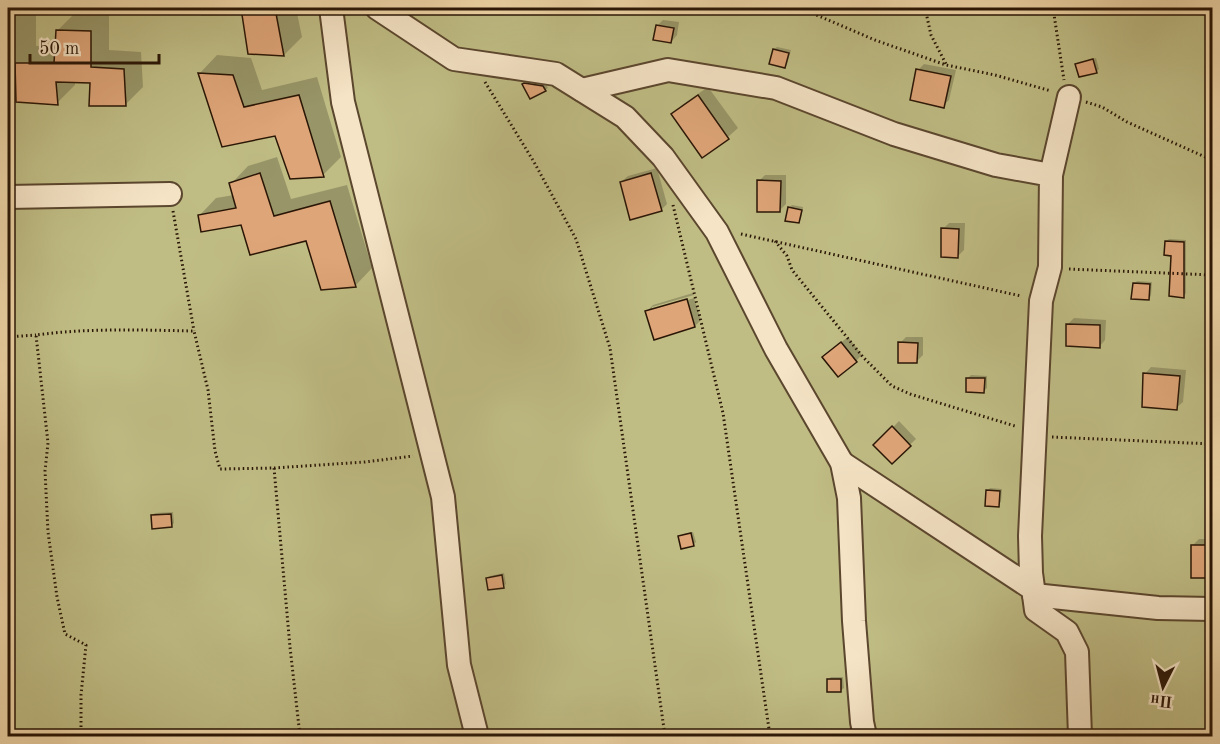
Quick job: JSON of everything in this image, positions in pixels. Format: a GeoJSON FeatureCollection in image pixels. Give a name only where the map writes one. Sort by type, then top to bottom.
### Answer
{"type":"FeatureCollection","features":[{"type":"Feature","properties":{"kind":"street"},"geometry":{"type":"LineString","coordinates":[[331,8],[343,102],[443,497],[459,665],[477,736]]}},
{"type":"Feature","properties":{"kind":"street"},"geometry":{"type":"LineString","coordinates":[[377,8],[454,59],[556,74],[625,117],[663,157],[717,232],[776,350],[842,463],[849,498],[854,621],[865,736]]}},
{"type":"Feature","properties":{"kind":"street"},"geometry":{"type":"LineString","coordinates":[[582,90],[669,70],[776,88],[894,134],[996,165],[1051,175]]}},
{"type":"Feature","properties":{"kind":"street"},"geometry":{"type":"LineString","coordinates":[[1069,96],[1051,175],[1050,267],[1041,301],[1030,536],[1036,610],[1067,632],[1077,652],[1080,736]]}},
{"type":"Feature","properties":{"kind":"street"},"geometry":{"type":"LineString","coordinates":[[8,197],[170,194]]}},
{"type":"Feature","properties":{"kind":"street"},"geometry":{"type":"LineString","coordinates":[[842,463],[1033,592],[1158,608],[1212,609]]}},
{"type":"Feature","properties":{"kind":"path"},"geometry":{"type":"LineString","coordinates":[[800,8],[874,40],[946,65],[995,75],[1102,107],[1127,122],[1212,160]]}},
{"type":"Feature","properties":{"kind":"path"},"geometry":{"type":"LineString","coordinates":[[925,8],[931,35],[946,65]]}},
{"type":"Feature","properties":{"kind":"path"},"geometry":{"type":"LineString","coordinates":[[1053,8],[1061,68],[1069,96]]}},
{"type":"Feature","properties":{"kind":"path"},"geometry":{"type":"LineString","coordinates":[[475,62],[576,239],[610,348],[665,736]]}},
{"type":"Feature","properties":{"kind":"path"},"geometry":{"type":"LineString","coordinates":[[677,177],[673,193],[674,209],[723,413],[770,736]]}},
{"type":"Feature","properties":{"kind":"path"},"geometry":{"type":"LineString","coordinates":[[170,194],[194,331],[208,390],[214,451],[220,469],[365,462],[432,454]]}},
{"type":"Feature","properties":{"kind":"path"},"geometry":{"type":"LineString","coordinates":[[717,232],[727,231],[775,241],[1041,301]]}},
{"type":"Feature","properties":{"kind":"path"},"geometry":{"type":"LineString","coordinates":[[775,241],[788,256],[792,270],[855,349],[892,386],[910,394],[1022,428],[1034,435],[1212,444]]}},
{"type":"Feature","properties":{"kind":"path"},"geometry":{"type":"LineString","coordinates":[[1050,267],[1054,269],[1212,275]]}},
{"type":"Feature","properties":{"kind":"path"},"geometry":{"type":"LineString","coordinates":[[8,337],[68,331],[194,331]]}},
{"type":"Feature","properties":{"kind":"path"},"geometry":{"type":"LineString","coordinates":[[36,335],[48,443],[45,471],[48,522],[57,597],[65,634],[86,645],[81,695],[81,736]]}},
{"type":"Feature","properties":{"kind":"path"},"geometry":{"type":"LineString","coordinates":[[274,468],[300,736]]}},
{"type":"Feature","properties":{"kind":"shaded area"},"geometry":{"type":"Polygon","coordinates":[[[8,8],[1212,8],[1212,736],[8,736],[8,8]]]}},
{"type":"Feature","properties":{"kind":"building"},"geometry":{"type":"Polygon","coordinates":[[[241,8],[275,8],[284,56],[248,54],[241,8]]]}},
{"type":"Feature","properties":{"kind":"building"},"geometry":{"type":"Polygon","coordinates":[[[656,25],[674,28],[671,43],[653,40],[656,25]]]}},
{"type":"Feature","properties":{"kind":"building"},"geometry":{"type":"Polygon","coordinates":[[[56,30],[91,31],[91,67],[124,69],[126,106],[89,106],[90,83],[56,82],[58,105],[16,102],[15,63],[54,63],[56,30]]]}},
{"type":"Feature","properties":{"kind":"building"},"geometry":{"type":"Polygon","coordinates":[[[773,49],[789,53],[785,68],[769,64],[773,49]]]}},
{"type":"Feature","properties":{"kind":"building"},"geometry":{"type":"Polygon","coordinates":[[[1093,59],[1097,73],[1079,77],[1075,64],[1093,59]]]}},
{"type":"Feature","properties":{"kind":"building"},"geometry":{"type":"Polygon","coordinates":[[[916,69],[951,76],[944,108],[910,100],[916,69]]]}},
{"type":"Feature","properties":{"kind":"building"},"geometry":{"type":"Polygon","coordinates":[[[198,73],[233,75],[244,107],[299,95],[324,177],[290,179],[275,136],[222,147],[198,73]]]}},
{"type":"Feature","properties":{"kind":"building"},"geometry":{"type":"Polygon","coordinates":[[[522,84],[543,86],[546,91],[530,99],[522,84]]]}},
{"type":"Feature","properties":{"kind":"building"},"geometry":{"type":"Polygon","coordinates":[[[698,95],[729,139],[702,158],[671,114],[698,95]]]}},
{"type":"Feature","properties":{"kind":"building"},"geometry":{"type":"Polygon","coordinates":[[[260,173],[274,216],[330,201],[356,287],[321,290],[306,241],[250,255],[241,225],[201,232],[198,215],[236,208],[229,183],[260,173]]]}},
{"type":"Feature","properties":{"kind":"building"},"geometry":{"type":"Polygon","coordinates":[[[651,173],[662,211],[630,220],[620,182],[651,173]]]}},
{"type":"Feature","properties":{"kind":"building"},"geometry":{"type":"Polygon","coordinates":[[[757,180],[781,181],[780,212],[757,212],[757,180]]]}},
{"type":"Feature","properties":{"kind":"building"},"geometry":{"type":"Polygon","coordinates":[[[788,207],[802,210],[799,223],[785,221],[788,207]]]}},
{"type":"Feature","properties":{"kind":"building"},"geometry":{"type":"Polygon","coordinates":[[[941,228],[959,229],[958,258],[941,257],[941,228]]]}},
{"type":"Feature","properties":{"kind":"building"},"geometry":{"type":"Polygon","coordinates":[[[1165,241],[1184,242],[1184,298],[1169,296],[1171,256],[1164,255],[1165,241]]]}},
{"type":"Feature","properties":{"kind":"building"},"geometry":{"type":"Polygon","coordinates":[[[1133,283],[1150,284],[1149,300],[1131,299],[1133,283]]]}},
{"type":"Feature","properties":{"kind":"building"},"geometry":{"type":"Polygon","coordinates":[[[687,299],[695,327],[654,340],[645,311],[687,299]]]}},
{"type":"Feature","properties":{"kind":"building"},"geometry":{"type":"Polygon","coordinates":[[[1066,324],[1100,325],[1100,348],[1066,346],[1066,324]]]}},
{"type":"Feature","properties":{"kind":"building"},"geometry":{"type":"Polygon","coordinates":[[[841,342],[857,362],[838,377],[822,357],[841,342]]]}},
{"type":"Feature","properties":{"kind":"building"},"geometry":{"type":"Polygon","coordinates":[[[898,342],[918,343],[917,363],[898,363],[898,342]]]}},
{"type":"Feature","properties":{"kind":"building"},"geometry":{"type":"Polygon","coordinates":[[[1143,373],[1180,376],[1177,410],[1142,407],[1143,373]]]}},
{"type":"Feature","properties":{"kind":"building"},"geometry":{"type":"Polygon","coordinates":[[[966,378],[985,378],[984,393],[966,392],[966,378]]]}},
{"type":"Feature","properties":{"kind":"building"},"geometry":{"type":"Polygon","coordinates":[[[892,426],[911,446],[892,464],[873,445],[892,426]]]}},
{"type":"Feature","properties":{"kind":"building"},"geometry":{"type":"Polygon","coordinates":[[[986,490],[1000,491],[999,507],[985,506],[986,490]]]}},
{"type":"Feature","properties":{"kind":"building"},"geometry":{"type":"Polygon","coordinates":[[[171,514],[172,527],[152,529],[151,515],[171,514]]]}},
{"type":"Feature","properties":{"kind":"building"},"geometry":{"type":"Polygon","coordinates":[[[691,533],[694,546],[681,549],[678,536],[691,533]]]}},
{"type":"Feature","properties":{"kind":"building"},"geometry":{"type":"Polygon","coordinates":[[[1191,545],[1212,545],[1212,578],[1191,578],[1191,545]]]}},
{"type":"Feature","properties":{"kind":"building"},"geometry":{"type":"Polygon","coordinates":[[[502,575],[504,588],[488,590],[486,578],[502,575]]]}},
{"type":"Feature","properties":{"kind":"building"},"geometry":{"type":"Polygon","coordinates":[[[827,679],[841,679],[841,692],[827,692],[827,679]]]}}]}
